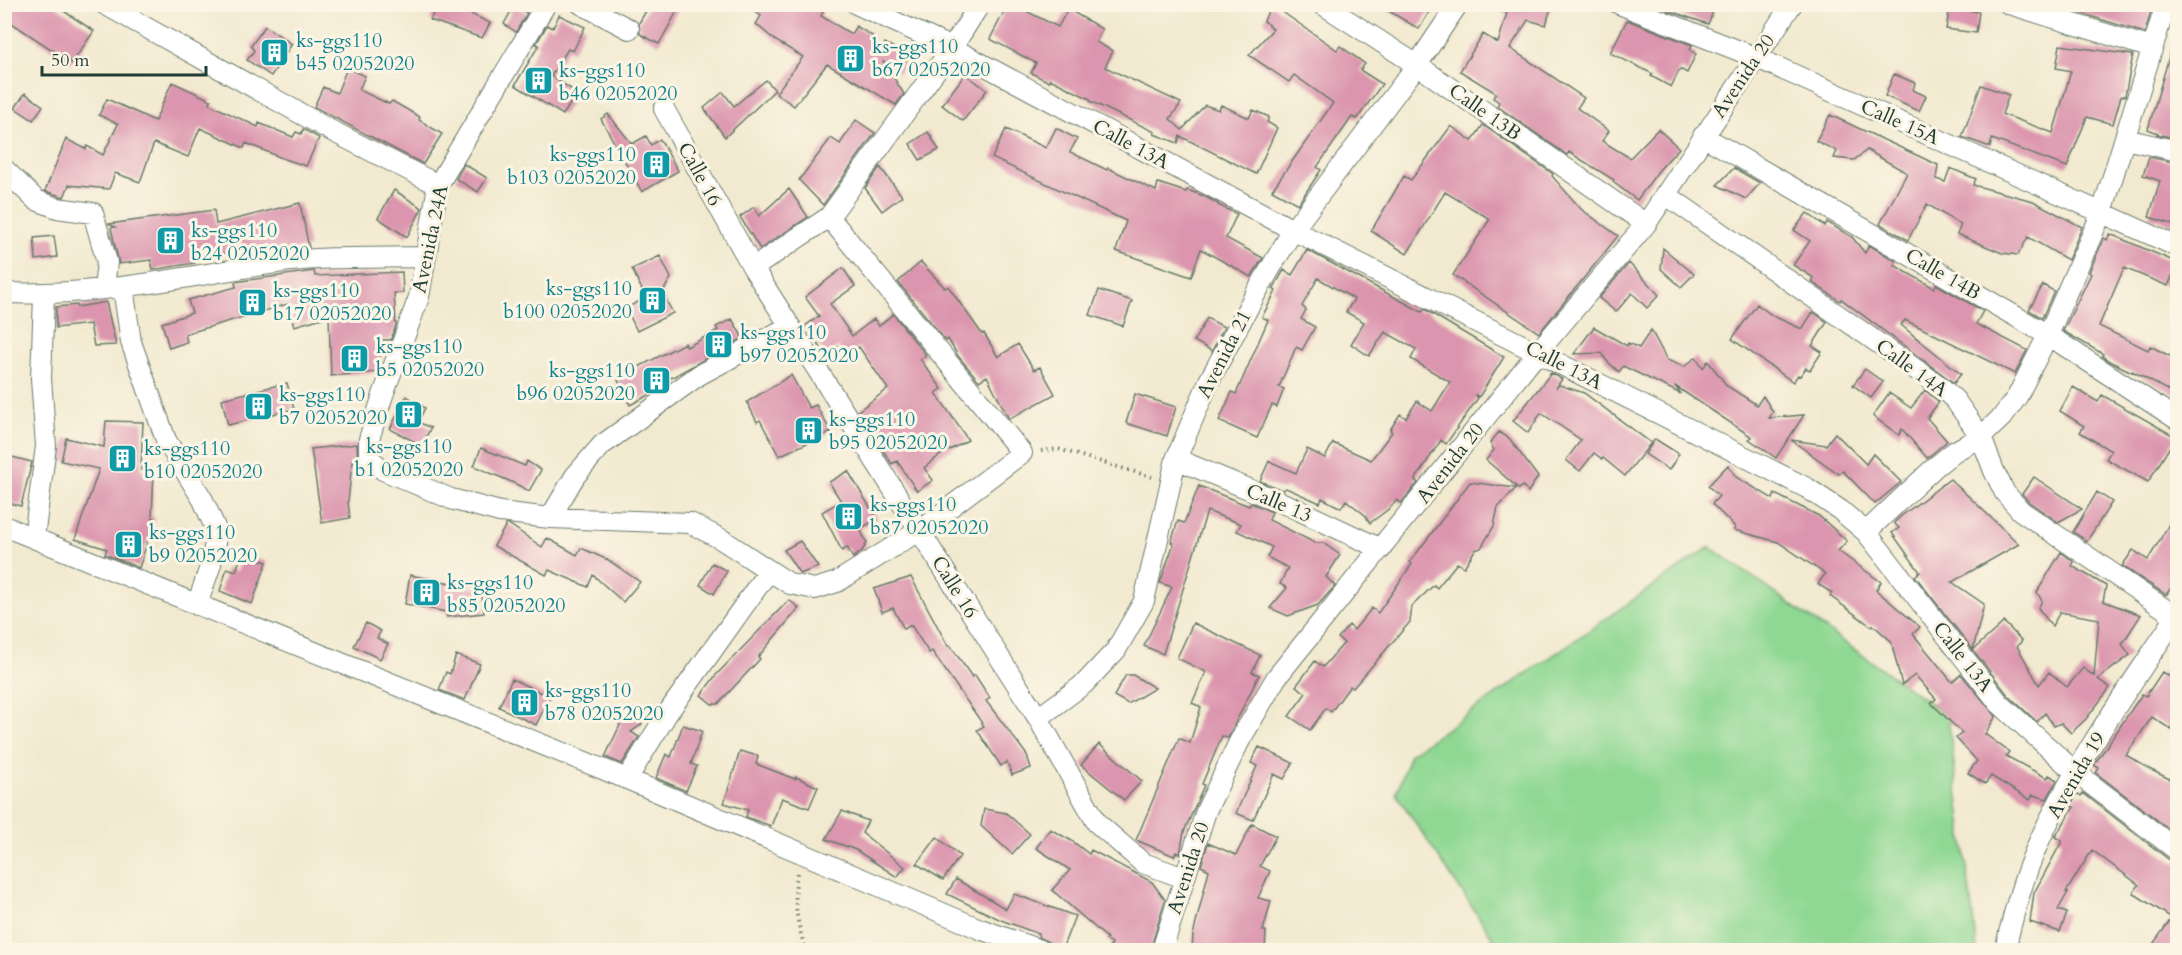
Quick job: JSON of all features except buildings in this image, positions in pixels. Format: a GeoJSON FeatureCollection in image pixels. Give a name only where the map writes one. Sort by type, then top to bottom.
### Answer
{"type":"FeatureCollection","features":[{"type":"Feature","properties":{"kind":"street"},"geometry":{"type":"LineString","coordinates":[[104,4],[330,130],[438,185]]}},
{"type":"Feature","properties":{"kind":"street","name":"Avenida 24A"},"geometry":{"type":"LineString","coordinates":[[546,4],[438,185],[419,297],[369,439],[369,458],[383,470],[451,500],[501,512],[550,518]]}},
{"type":"Feature","properties":{"kind":"street"},"geometry":{"type":"LineString","coordinates":[[581,4],[629,29]]}},
{"type":"Feature","properties":{"kind":"street","name":"Calle 13A"},"geometry":{"type":"LineString","coordinates":[[856,4],[952,48],[1293,230],[1807,488],[1840,510],[1866,532],[1998,703],[2075,772],[2178,851]]}},
{"type":"Feature","properties":{"kind":"street"},"geometry":{"type":"LineString","coordinates":[[753,268],[829,216],[952,48],[980,4]]}},
{"type":"Feature","properties":{"kind":"street","name":"Calle 13B"},"geometry":{"type":"LineString","coordinates":[[1322,4],[1417,65],[1646,224]]}},
{"type":"Feature","properties":{"kind":"street","name":"Avenida 21"},"geometry":{"type":"LineString","coordinates":[[1038,718],[1084,684],[1116,650],[1144,601],[1176,459],[1209,381],[1293,230],[1417,65],[1458,4]]}},
{"type":"Feature","properties":{"kind":"street","name":"Calle 15A"},"geometry":{"type":"LineString","coordinates":[[1619,4],[1755,57],[2178,247]]}},
{"type":"Feature","properties":{"kind":"street","name":"Avenida 20"},"geometry":{"type":"LineString","coordinates":[[1162,951],[1206,812],[1239,742],[1276,678],[1538,352],[1646,224],[1792,4]]}},
{"type":"Feature","properties":{"kind":"street"},"geometry":{"type":"LineString","coordinates":[[2009,4],[2152,48]]}},
{"type":"Feature","properties":{"kind":"street"},"geometry":{"type":"LineString","coordinates":[[1866,532],[1935,467],[1955,451],[1982,437],[2002,417],[2017,397],[2048,335],[2102,212],[2166,4]]}},
{"type":"Feature","properties":{"kind":"street","name":"Calle 16"},"geometry":{"type":"LineString","coordinates":[[664,109],[753,268],[1038,718],[1097,823],[1143,863],[1184,878]]}},
{"type":"Feature","properties":{"kind":"street","name":"Calle 14B"},"geometry":{"type":"LineString","coordinates":[[1703,136],[2048,335],[2178,420]]}},
{"type":"Feature","properties":{"kind":"street"},"geometry":{"type":"LineString","coordinates":[[2125,139],[2178,151]]}},
{"type":"Feature","properties":{"kind":"street"},"geometry":{"type":"LineString","coordinates":[[4,169],[36,200],[57,208],[93,213],[113,288],[166,440],[203,500],[217,532],[211,564],[197,605]]}},
{"type":"Feature","properties":{"kind":"street","name":"Calle 14A"},"geometry":{"type":"LineString","coordinates":[[1665,194],[1941,387],[1955,400],[1982,437],[1994,471],[2006,494],[2021,511],[2177,616]]}},
{"type":"Feature","properties":{"kind":"street"},"geometry":{"type":"LineString","coordinates":[[790,326],[699,375],[602,445],[575,476],[550,518],[690,523],[721,539],[768,572],[790,584],[815,589],[837,582],[920,530],[1022,453],[829,216]]}},
{"type":"Feature","properties":{"kind":"street"},"geometry":{"type":"LineString","coordinates":[[4,293],[44,295],[113,288],[278,263],[426,256]]}},
{"type":"Feature","properties":{"kind":"street"},"geometry":{"type":"LineString","coordinates":[[33,538],[46,446],[40,379],[44,295]]}},
{"type":"Feature","properties":{"kind":"street","name":"Calle 13"},"geometry":{"type":"LineString","coordinates":[[1176,459],[1292,507],[1381,549]]}},
{"type":"Feature","properties":{"kind":"street"},"geometry":{"type":"LineString","coordinates":[[4,525],[627,779],[980,929],[1040,951]]}},
{"type":"Feature","properties":{"kind":"street"},"geometry":{"type":"LineString","coordinates":[[627,779],[667,714],[768,572]]}},
{"type":"Feature","properties":{"kind":"street","name":"Avenida 19"},"geometry":{"type":"LineString","coordinates":[[2005,951],[2013,913],[2042,834],[2075,772],[2177,616]]}},
{"type":"Feature","properties":{"kind":"path"},"geometry":{"type":"LineString","coordinates":[[1022,453],[1058,449],[1140,472],[1170,483]]}},
{"type":"Feature","properties":{"kind":"path"},"geometry":{"type":"LineString","coordinates":[[800,854],[795,888],[798,927],[806,951]]}},
{"type":"Feature","properties":{"kind":"green space"},"geometry":{"type":"Polygon","coordinates":[[[1710,547],[1948,716],[1977,950],[1501,950],[1396,794],[1410,754],[1710,547]]]}},
{"type":"Feature","properties":{"kind":"place","name":"ks-ggs110 b45 02052020"},"geometry":{"type":"Point","coordinates":[275,52]}},
{"type":"Feature","properties":{"kind":"place","name":"ks-ggs110 b67 02052020"},"geometry":{"type":"Point","coordinates":[851,58]}},
{"type":"Feature","properties":{"kind":"place","name":"ks-ggs110 b46 02052020"},"geometry":{"type":"Point","coordinates":[538,81]}},
{"type":"Feature","properties":{"kind":"place","name":"ks-ggs110 b103 02052020"},"geometry":{"type":"Point","coordinates":[657,165]}},
{"type":"Feature","properties":{"kind":"place","name":"ks-ggs110 b24 02052020"},"geometry":{"type":"Point","coordinates":[170,241]}},
{"type":"Feature","properties":{"kind":"place","name":"ks-ggs110 b100 02052020"},"geometry":{"type":"Point","coordinates":[653,300]}},
{"type":"Feature","properties":{"kind":"place","name":"ks-ggs110 b17 02052020"},"geometry":{"type":"Point","coordinates":[252,302]}},
{"type":"Feature","properties":{"kind":"place","name":"ks-ggs110 b97 02052020"},"geometry":{"type":"Point","coordinates":[719,344]}},
{"type":"Feature","properties":{"kind":"place","name":"ks-ggs110 b5 02052020"},"geometry":{"type":"Point","coordinates":[355,358]}},
{"type":"Feature","properties":{"kind":"place","name":"ks-ggs110 b96 02052020"},"geometry":{"type":"Point","coordinates":[656,381]}},
{"type":"Feature","properties":{"kind":"place","name":"ks-ggs110 b7 02052020"},"geometry":{"type":"Point","coordinates":[258,406]}},
{"type":"Feature","properties":{"kind":"place","name":"ks-ggs110 b1 02052020"},"geometry":{"type":"Point","coordinates":[409,415]}},
{"type":"Feature","properties":{"kind":"place","name":"ks-ggs110 b95 02052020"},"geometry":{"type":"Point","coordinates":[808,431]}},
{"type":"Feature","properties":{"kind":"place","name":"ks-ggs110 b10 02052020"},"geometry":{"type":"Point","coordinates":[123,459]}},
{"type":"Feature","properties":{"kind":"place","name":"ks-ggs110 b87 02052020"},"geometry":{"type":"Point","coordinates":[849,516]}},
{"type":"Feature","properties":{"kind":"place","name":"ks-ggs110 b9 02052020"},"geometry":{"type":"Point","coordinates":[128,544]}},
{"type":"Feature","properties":{"kind":"place","name":"ks-ggs110 b85 02052020"},"geometry":{"type":"Point","coordinates":[426,593]}},
{"type":"Feature","properties":{"kind":"place","name":"ks-ggs110 b78 02052020"},"geometry":{"type":"Point","coordinates":[524,702]}}]}
